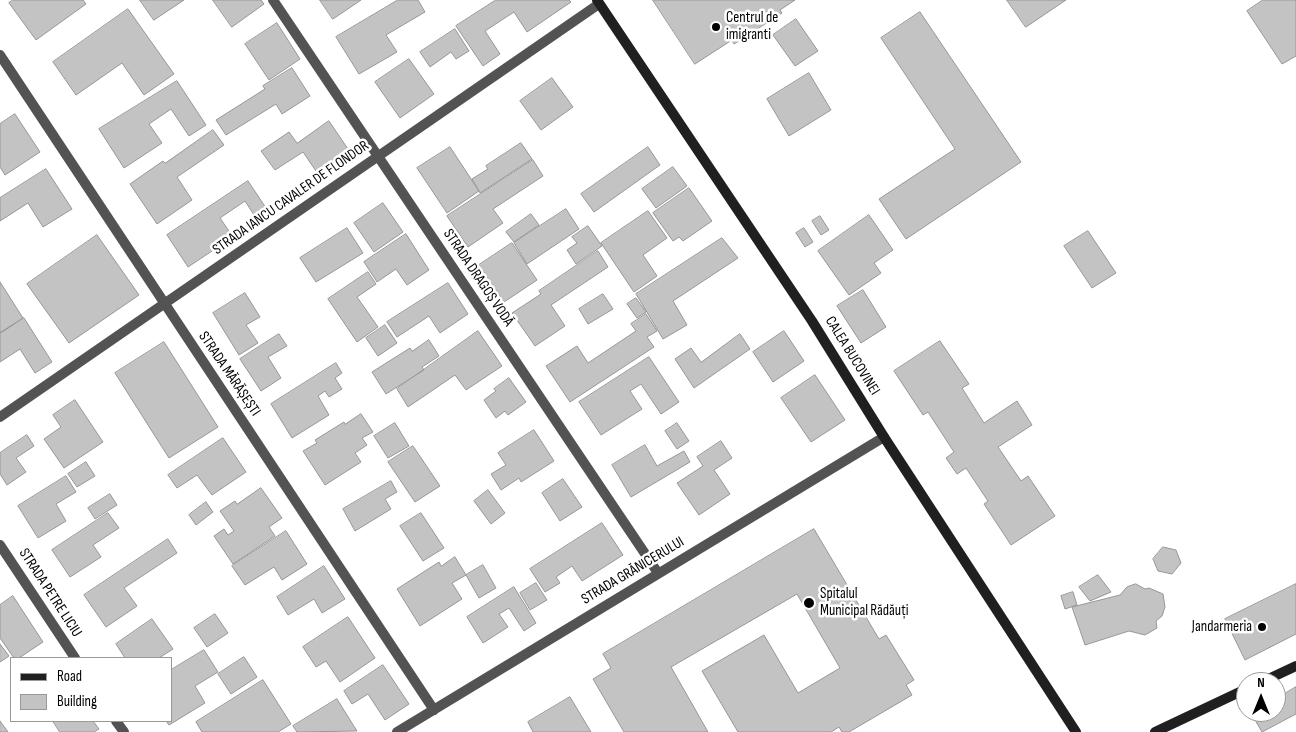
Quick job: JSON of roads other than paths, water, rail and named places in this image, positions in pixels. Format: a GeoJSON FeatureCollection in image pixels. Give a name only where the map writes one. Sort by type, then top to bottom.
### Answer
{"type":"FeatureCollection","features":[{"type":"Feature","properties":{"kind":"main road","name":"CALEA BUCOVINEI"},"geometry":{"type":"LineString","coordinates":[[598,2],[812,321],[884,437],[1076,732]]}},
{"type":"Feature","properties":{"kind":"main road"},"geometry":{"type":"LineString","coordinates":[[1283,672],[1296,666]]}},
{"type":"Feature","properties":{"kind":"main road"},"geometry":{"type":"LineString","coordinates":[[1155,732],[1236,694]]}},
{"type":"Feature","properties":{"kind":"street","name":"STRADA DRAGOȘ VODĂ"},"geometry":{"type":"LineString","coordinates":[[273,0],[658,573]]}},
{"type":"Feature","properties":{"kind":"street","name":"STRADA IANCU CAVALER DE FLONDOR"},"geometry":{"type":"LineString","coordinates":[[0,417],[598,2]]}},
{"type":"Feature","properties":{"kind":"street","name":"STRADA MĂRĂȘEȘTI"},"geometry":{"type":"LineString","coordinates":[[0,55],[434,710]]}},
{"type":"Feature","properties":{"kind":"street","name":"STRADA GRĂNICERULUI"},"geometry":{"type":"LineString","coordinates":[[397,732],[884,437]]}},
{"type":"Feature","properties":{"kind":"street","name":"STRADA PETRE LICIU"},"geometry":{"type":"LineString","coordinates":[[0,545],[74,657]]}},
{"type":"Feature","properties":{"kind":"place","name":"Centrul de imigranti"},"geometry":{"type":"Point","coordinates":[716,27]}},
{"type":"Feature","properties":{"kind":"place","name":"Spitalul Municipal Rădăuți"},"geometry":{"type":"Point","coordinates":[809,603]}},
{"type":"Feature","properties":{"kind":"place","name":"Jandarmeria"},"geometry":{"type":"Point","coordinates":[1262,627]}}]}
